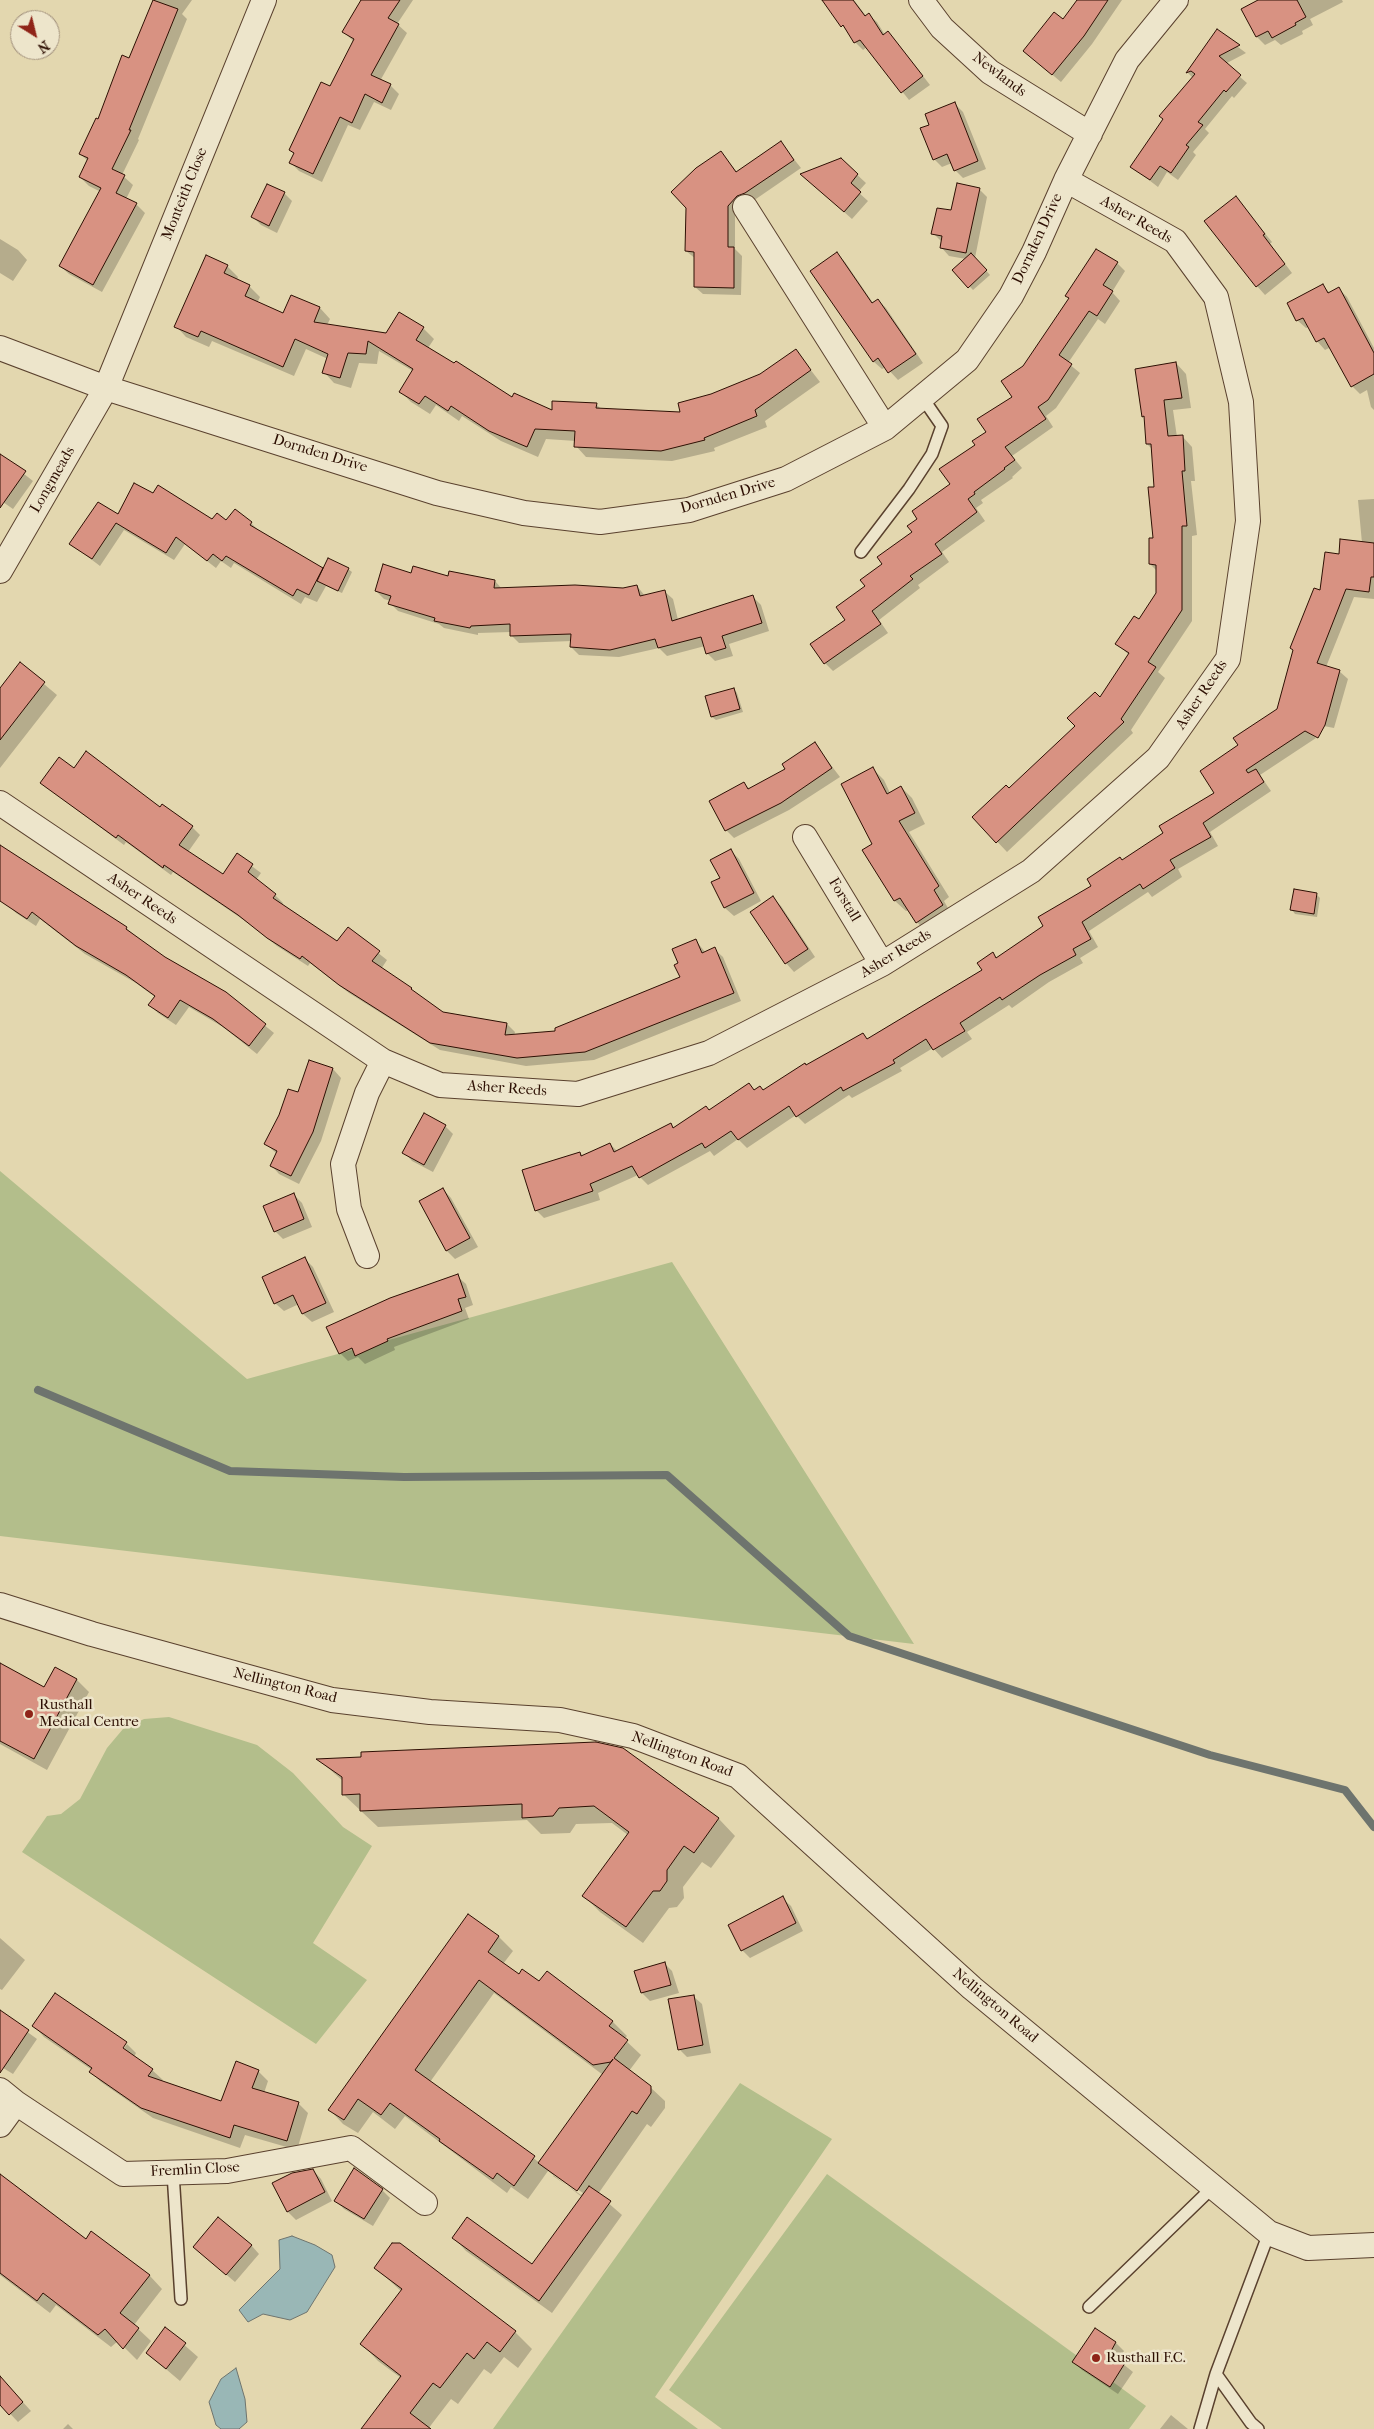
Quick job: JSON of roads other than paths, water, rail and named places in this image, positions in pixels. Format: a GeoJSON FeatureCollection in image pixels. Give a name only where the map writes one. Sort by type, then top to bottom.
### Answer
{"type":"FeatureCollection","features":[{"type":"Feature","properties":{"kind":"street","name":"Monteith Close"},"geometry":{"type":"LineString","coordinates":[[106,388],[264,0]]}},
{"type":"Feature","properties":{"kind":"street","name":"Newlands"},"geometry":{"type":"LineString","coordinates":[[921,0],[942,28],[990,72],[1090,134]]}},
{"type":"Feature","properties":{"kind":"street","name":"Dornden Drive"},"geometry":{"type":"LineString","coordinates":[[0,348],[106,388],[437,493],[524,513],[600,522],[689,510],[786,479],[885,428],[967,360],[1011,296],[1126,60],[1176,0]]}},
{"type":"Feature","properties":{"kind":"street","name":"Asher Reeds"},"geometry":{"type":"LineString","coordinates":[[0,803],[382,1061],[440,1085],[578,1094],[709,1053],[882,964],[1038,865],[1158,758],[1228,659],[1248,521],[1241,402],[1216,297],[1175,241],[1066,180]]}},
{"type":"Feature","properties":{"kind":"street"},"geometry":{"type":"LineString","coordinates":[[744,207],[885,428]]}},
{"type":"Feature","properties":{"kind":"street","name":"Longmeads"},"geometry":{"type":"LineString","coordinates":[[0,571],[106,388]]}},
{"type":"Feature","properties":{"kind":"street","name":"Forstall"},"geometry":{"type":"LineString","coordinates":[[805,837],[882,964]]}},
{"type":"Feature","properties":{"kind":"street"},"geometry":{"type":"LineString","coordinates":[[367,1256],[349,1209],[343,1164],[367,1093],[382,1061]]}},
{"type":"Feature","properties":{"kind":"street","name":"Nellington Road"},"geometry":{"type":"LineString","coordinates":[[0,1605],[92,1634],[332,1700],[430,1712],[560,1720],[633,1736],[738,1776],[972,1988],[1212,2188],[1269,2233],[1308,2248],[1374,2245]]}},
{"type":"Feature","properties":{"kind":"street"},"geometry":{"type":"LineString","coordinates":[[0,2125],[8,2096]]}},
{"type":"Feature","properties":{"kind":"street","name":"Fremlin Close"},"geometry":{"type":"LineString","coordinates":[[8,2096],[123,2174],[227,2171],[351,2148],[425,2203]]}},
{"type":"Feature","properties":{"kind":"lane"},"geometry":{"type":"LineString","coordinates":[[861,552],[909,489],[932,454],[942,426],[922,397]]}},
{"type":"Feature","properties":{"kind":"lane"},"geometry":{"type":"LineString","coordinates":[[173,2173],[181,2299]]}},
{"type":"Feature","properties":{"kind":"lane"},"geometry":{"type":"LineString","coordinates":[[1089,2307],[1212,2188]]}},
{"type":"Feature","properties":{"kind":"lane"},"geometry":{"type":"LineString","coordinates":[[1200,2429],[1216,2374],[1269,2233]]}},
{"type":"Feature","properties":{"kind":"lane"},"geometry":{"type":"LineString","coordinates":[[1216,2374],[1251,2423],[1258,2429]]}},
{"type":"Feature","properties":{"kind":"water"},"geometry":{"type":"Polygon","coordinates":[[[292,2236],[315,2245],[332,2255],[335,2267],[307,2312],[290,2320],[263,2314],[248,2322],[239,2310],[280,2269],[279,2240],[292,2236]]]}},
{"type":"Feature","properties":{"kind":"water"},"geometry":{"type":"Polygon","coordinates":[[[236,2368],[245,2399],[247,2422],[239,2429],[221,2429],[216,2425],[209,2402],[221,2379],[236,2368]]]}},
{"type":"Feature","properties":{"kind":"waterway"},"geometry":{"type":"LineString","coordinates":[[38,1390],[230,1471],[404,1477],[667,1475],[849,1636],[1210,1755],[1345,1790],[1374,1827]]}},
{"type":"Feature","properties":{"kind":"place","name":"Rusthall Medical Centre"},"geometry":{"type":"Point","coordinates":[29,1714]}},
{"type":"Feature","properties":{"kind":"place","name":"Rusthall F.C."},"geometry":{"type":"Point","coordinates":[1096,2358]}}]}
